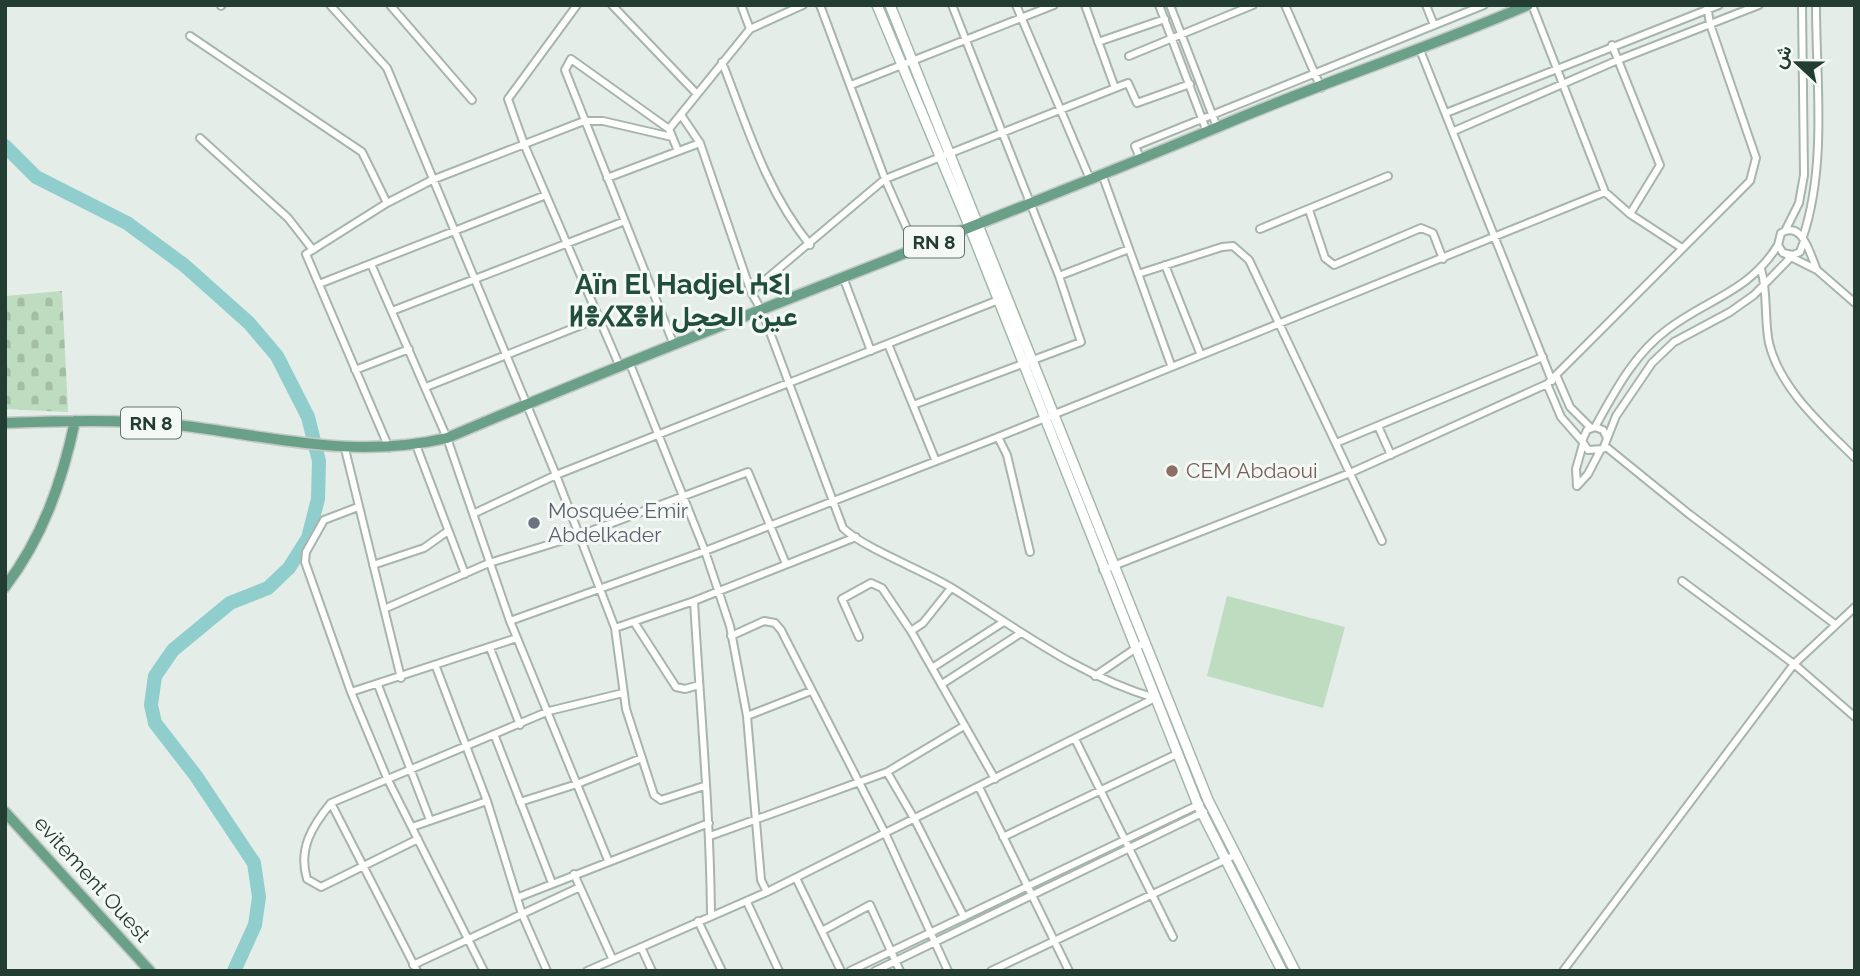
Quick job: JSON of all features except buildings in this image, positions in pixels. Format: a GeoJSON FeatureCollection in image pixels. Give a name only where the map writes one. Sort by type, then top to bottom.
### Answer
{"type":"FeatureCollection","features":[{"type":"Feature","properties":{"kind":"main road"},"geometry":{"type":"LineString","coordinates":[[877,5],[938,158],[1009,295],[1113,566],[1230,857],[1282,971]]}},
{"type":"Feature","properties":{"kind":"main road"},"geometry":{"type":"LineString","coordinates":[[890,5],[950,153],[1021,363],[1200,809],[1295,971]]}},
{"type":"Feature","properties":{"kind":"main road","name":"RN 8"},"geometry":{"type":"LineString","coordinates":[[5,423],[75,421],[173,425],[345,449],[389,448],[447,438],[1217,127],[1530,5]]}},
{"type":"Feature","properties":{"kind":"main road"},"geometry":{"type":"LineString","coordinates":[[5,587],[42,529],[61,475],[75,421]]}},
{"type":"Feature","properties":{"kind":"main road","name":"evitement Ouest"},"geometry":{"type":"LineString","coordinates":[[5,812],[149,971]]}},
{"type":"Feature","properties":{"kind":"street"},"geometry":{"type":"LineString","coordinates":[[330,5],[387,68],[528,406],[615,628],[623,693],[642,758],[658,799],[666,800],[704,786]]}},
{"type":"Feature","properties":{"kind":"street"},"geometry":{"type":"LineString","coordinates":[[390,5],[472,100]]}},
{"type":"Feature","properties":{"kind":"street"},"geometry":{"type":"LineString","coordinates":[[577,5],[508,99],[524,144],[599,318],[659,436],[705,551],[731,636],[747,716],[758,818],[761,880],[767,892]]}},
{"type":"Feature","properties":{"kind":"street"},"geometry":{"type":"LineString","coordinates":[[611,5],[696,93]]}},
{"type":"Feature","properties":{"kind":"street"},"geometry":{"type":"LineString","coordinates":[[741,5],[750,29]]}},
{"type":"Feature","properties":{"kind":"street"},"geometry":{"type":"LineString","coordinates":[[669,129],[750,29],[803,5]]}},
{"type":"Feature","properties":{"kind":"street"},"geometry":{"type":"LineString","coordinates":[[820,5],[885,178],[916,249]]}},
{"type":"Feature","properties":{"kind":"street"},"geometry":{"type":"LineString","coordinates":[[913,405],[1081,342],[1032,203],[1001,134],[952,5]]}},
{"type":"Feature","properties":{"kind":"street"},"geometry":{"type":"LineString","coordinates":[[1017,5],[1090,179]]}},
{"type":"Feature","properties":{"kind":"street"},"geometry":{"type":"LineString","coordinates":[[851,85],[1054,5]]}},
{"type":"Feature","properties":{"kind":"street"},"geometry":{"type":"LineString","coordinates":[[1085,5],[1115,88]]}},
{"type":"Feature","properties":{"kind":"street"},"geometry":{"type":"LineString","coordinates":[[1159,5],[1207,132]]}},
{"type":"Feature","properties":{"kind":"street"},"geometry":{"type":"LineString","coordinates":[[1170,5],[1217,127]]}},
{"type":"Feature","properties":{"kind":"street"},"geometry":{"type":"LineString","coordinates":[[1129,56],[1253,5]]}},
{"type":"Feature","properties":{"kind":"street"},"geometry":{"type":"LineString","coordinates":[[1285,5],[1321,88]]}},
{"type":"Feature","properties":{"kind":"street"},"geometry":{"type":"LineString","coordinates":[[1426,5],[1434,25]]}},
{"type":"Feature","properties":{"kind":"street"},"geometry":{"type":"LineString","coordinates":[[1140,158],[1135,146],[1484,5]]}},
{"type":"Feature","properties":{"kind":"street"},"geometry":{"type":"LineString","coordinates":[[1530,5],[1605,192],[1630,214],[1682,248]]}},
{"type":"Feature","properties":{"kind":"street"},"geometry":{"type":"LineString","coordinates":[[1446,113],[1708,7],[1719,5]]}},
{"type":"Feature","properties":{"kind":"street"},"geometry":{"type":"LineString","coordinates":[[1454,131],[1618,60],[1759,5]]}},
{"type":"Feature","properties":{"kind":"street"},"geometry":{"type":"LineString","coordinates":[[1802,5],[1804,175],[1796,214],[1760,269],[1738,289],[1666,330],[1642,353],[1622,378],[1593,428],[1584,433],[1576,469],[1577,486],[1588,474],[1634,385],[1652,363],[1674,342],[1730,312],[1766,284],[1790,256],[1800,252],[1812,208],[1817,176],[1816,5]]}},
{"type":"Feature","properties":{"kind":"street"},"geometry":{"type":"LineString","coordinates":[[1103,569],[1350,473],[1552,381],[1682,248],[1735,200],[1750,181],[1756,158],[1710,24],[1708,7]]}},
{"type":"Feature","properties":{"kind":"street"},"geometry":{"type":"LineString","coordinates":[[1098,42],[1165,19]]}},
{"type":"Feature","properties":{"kind":"street"},"geometry":{"type":"LineString","coordinates":[[190,36],[362,152],[387,202]]}},
{"type":"Feature","properties":{"kind":"street"},"geometry":{"type":"LineString","coordinates":[[1612,45],[1660,165],[1630,214]]}},
{"type":"Feature","properties":{"kind":"street"},"geometry":{"type":"LineString","coordinates":[[1420,50],[1497,237],[1552,381],[1562,417],[1588,450],[1602,448],[1836,625]]}},
{"type":"Feature","properties":{"kind":"street"},"geometry":{"type":"LineString","coordinates":[[675,346],[565,71],[571,59],[669,129],[678,151]]}},
{"type":"Feature","properties":{"kind":"street"},"geometry":{"type":"LineString","coordinates":[[722,62],[769,183],[785,214],[810,245]]}},
{"type":"Feature","properties":{"kind":"street"},"geometry":{"type":"LineString","coordinates":[[751,292],[810,245],[885,178],[1128,83],[1137,103],[1190,84]]}},
{"type":"Feature","properties":{"kind":"street"},"geometry":{"type":"LineString","coordinates":[[681,115],[700,143],[751,292],[762,311],[843,528],[951,588],[1002,623],[1095,676],[1155,698]]}},
{"type":"Feature","properties":{"kind":"street"},"geometry":{"type":"LineString","coordinates":[[389,448],[306,254],[387,202],[432,180],[584,121],[603,121],[671,137]]}},
{"type":"Feature","properties":{"kind":"street"},"geometry":{"type":"LineString","coordinates":[[200,138],[288,218],[313,250]]}},
{"type":"Feature","properties":{"kind":"street"},"geometry":{"type":"LineString","coordinates":[[607,178],[700,143]]}},
{"type":"Feature","properties":{"kind":"street"},"geometry":{"type":"LineString","coordinates":[[1102,174],[1171,365]]}},
{"type":"Feature","properties":{"kind":"street"},"geometry":{"type":"LineString","coordinates":[[1260,229],[1388,176]]}},
{"type":"Feature","properties":{"kind":"street"},"geometry":{"type":"LineString","coordinates":[[510,621],[705,551],[935,459],[998,437],[1042,416],[1276,322],[1443,259],[1605,192]]}},
{"type":"Feature","properties":{"kind":"street"},"geometry":{"type":"LineString","coordinates":[[319,284],[546,195]]}},
{"type":"Feature","properties":{"kind":"street"},"geometry":{"type":"LineString","coordinates":[[1309,210],[1325,258],[1334,265],[1421,228],[1433,233],[1443,259]]}},
{"type":"Feature","properties":{"kind":"street"},"geometry":{"type":"LineString","coordinates":[[392,311],[625,221]]}},
{"type":"Feature","properties":{"kind":"street"},"geometry":{"type":"LineString","coordinates":[[1785,231],[1793,229],[1803,239],[1817,270]]}},
{"type":"Feature","properties":{"kind":"street"},"geometry":{"type":"LineString","coordinates":[[1778,245],[1790,256],[1817,270],[1855,303]]}},
{"type":"Feature","properties":{"kind":"street"},"geometry":{"type":"LineString","coordinates":[[1138,274],[1233,246],[1249,260],[1276,322],[1382,541]]}},
{"type":"Feature","properties":{"kind":"street"},"geometry":{"type":"LineString","coordinates":[[1059,276],[1129,249]]}},
{"type":"Feature","properties":{"kind":"street"},"geometry":{"type":"LineString","coordinates":[[372,264],[447,438],[510,621],[608,860]]}},
{"type":"Feature","properties":{"kind":"street"},"geometry":{"type":"LineString","coordinates":[[1165,265],[1200,353]]}},
{"type":"Feature","properties":{"kind":"street"},"geometry":{"type":"LineString","coordinates":[[1760,269],[1766,284],[1767,328],[1775,361],[1797,396],[1855,458]]}},
{"type":"Feature","properties":{"kind":"street"},"geometry":{"type":"LineString","coordinates":[[844,277],[871,351]]}},
{"type":"Feature","properties":{"kind":"street"},"geometry":{"type":"LineString","coordinates":[[475,513],[556,475],[1009,295]]}},
{"type":"Feature","properties":{"kind":"street"},"geometry":{"type":"LineString","coordinates":[[426,387],[599,318]]}},
{"type":"Feature","properties":{"kind":"street"},"geometry":{"type":"LineString","coordinates":[[888,344],[935,459]]}},
{"type":"Feature","properties":{"kind":"street"},"geometry":{"type":"LineString","coordinates":[[355,370],[409,349]]}},
{"type":"Feature","properties":{"kind":"street"},"geometry":{"type":"LineString","coordinates":[[1336,443],[1543,357]]}},
{"type":"Feature","properties":{"kind":"street"},"geometry":{"type":"LineString","coordinates":[[1552,381],[1570,407],[1593,428],[1603,430],[1607,438]]}},
{"type":"Feature","properties":{"kind":"street"},"geometry":{"type":"LineString","coordinates":[[1378,426],[1391,455]]}},
{"type":"Feature","properties":{"kind":"street"},"geometry":{"type":"LineString","coordinates":[[998,437],[1007,455],[1030,552]]}},
{"type":"Feature","properties":{"kind":"street"},"geometry":{"type":"LineString","coordinates":[[416,445],[465,574]]}},
{"type":"Feature","properties":{"kind":"street"},"geometry":{"type":"LineString","coordinates":[[345,449],[401,678]]}},
{"type":"Feature","properties":{"kind":"street"},"geometry":{"type":"LineString","coordinates":[[384,609],[489,563],[580,535],[748,471],[786,564]]}},
{"type":"Feature","properties":{"kind":"street"},"geometry":{"type":"LineString","coordinates":[[358,507],[324,520],[304,559],[351,692],[387,778],[484,971]]}},
{"type":"Feature","properties":{"kind":"street"},"geometry":{"type":"LineString","coordinates":[[373,565],[425,548],[448,531]]}},
{"type":"Feature","properties":{"kind":"street"},"geometry":{"type":"LineString","coordinates":[[615,628],[694,601],[856,537]]}},
{"type":"Feature","properties":{"kind":"street"},"geometry":{"type":"LineString","coordinates":[[1682,581],[1794,664],[1855,717]]}},
{"type":"Feature","properties":{"kind":"street"},"geometry":{"type":"LineString","coordinates":[[859,637],[842,599],[872,583],[882,587],[911,631],[995,779]]}},
{"type":"Feature","properties":{"kind":"street"},"geometry":{"type":"LineString","coordinates":[[911,631],[923,623],[951,588]]}},
{"type":"Feature","properties":{"kind":"street"},"geometry":{"type":"LineString","coordinates":[[694,601],[704,786],[710,836],[711,914]]}},
{"type":"Feature","properties":{"kind":"street"},"geometry":{"type":"LineString","coordinates":[[1563,971],[1794,664],[1855,607]]}},
{"type":"Feature","properties":{"kind":"street"},"geometry":{"type":"LineString","coordinates":[[731,636],[764,621],[775,623],[886,835],[948,971]]}},
{"type":"Feature","properties":{"kind":"street"},"geometry":{"type":"LineString","coordinates":[[634,622],[676,687],[685,689],[699,685]]}},
{"type":"Feature","properties":{"kind":"street"},"geometry":{"type":"LineString","coordinates":[[932,668],[1002,623]]}},
{"type":"Feature","properties":{"kind":"street"},"geometry":{"type":"LineString","coordinates":[[942,684],[1020,633]]}},
{"type":"Feature","properties":{"kind":"street"},"geometry":{"type":"LineString","coordinates":[[351,692],[436,667],[517,638]]}},
{"type":"Feature","properties":{"kind":"street"},"geometry":{"type":"LineString","coordinates":[[1095,676],[1134,646],[1145,642]]}},
{"type":"Feature","properties":{"kind":"street"},"geometry":{"type":"LineString","coordinates":[[490,648],[520,725]]}},
{"type":"Feature","properties":{"kind":"street"},"geometry":{"type":"LineString","coordinates":[[436,667],[487,801],[519,897],[522,914],[547,971]]}},
{"type":"Feature","properties":{"kind":"street"},"geometry":{"type":"LineString","coordinates":[[378,685],[430,820]]}},
{"type":"Feature","properties":{"kind":"street"},"geometry":{"type":"LineString","coordinates":[[747,716],[811,691]]}},
{"type":"Feature","properties":{"kind":"street"},"geometry":{"type":"LineString","coordinates":[[418,839],[321,887],[307,879],[302,862],[309,833],[331,803],[549,711],[623,693]]}},
{"type":"Feature","properties":{"kind":"street"},"geometry":{"type":"LineString","coordinates":[[587,971],[711,914],[747,902],[1165,695]]}},
{"type":"Feature","properties":{"kind":"street"},"geometry":{"type":"LineString","coordinates":[[710,836],[887,772],[964,726]]}},
{"type":"Feature","properties":{"kind":"street"},"geometry":{"type":"LineString","coordinates":[[494,734],[552,883]]}},
{"type":"Feature","properties":{"kind":"street"},"geometry":{"type":"LineString","coordinates":[[1075,739],[1173,937]]}},
{"type":"Feature","properties":{"kind":"street"},"geometry":{"type":"LineString","coordinates":[[1003,837],[1187,749]]}},
{"type":"Feature","properties":{"kind":"street"},"geometry":{"type":"LineString","coordinates":[[520,802],[577,784],[642,758]]}},
{"type":"Feature","properties":{"kind":"street"},"geometry":{"type":"LineString","coordinates":[[887,772],[964,916]]}},
{"type":"Feature","properties":{"kind":"street"},"geometry":{"type":"LineString","coordinates":[[979,787],[1069,971]]}},
{"type":"Feature","properties":{"kind":"street"},"geometry":{"type":"LineString","coordinates":[[412,827],[487,801]]}},
{"type":"Feature","properties":{"kind":"street"},"geometry":{"type":"LineString","coordinates":[[331,803],[415,968],[580,887]]}},
{"type":"Feature","properties":{"kind":"street"},"geometry":{"type":"LineString","coordinates":[[875,971],[1129,848],[1210,804]]}},
{"type":"Feature","properties":{"kind":"street"},"geometry":{"type":"LineString","coordinates":[[850,971],[1125,840],[1200,809]]}},
{"type":"Feature","properties":{"kind":"street"},"geometry":{"type":"LineString","coordinates":[[519,897],[608,860],[709,823]]}},
{"type":"Feature","properties":{"kind":"street"},"geometry":{"type":"LineString","coordinates":[[991,971],[1230,857]]}},
{"type":"Feature","properties":{"kind":"street"},"geometry":{"type":"LineString","coordinates":[[574,874],[612,958]]}},
{"type":"Feature","properties":{"kind":"street"},"geometry":{"type":"LineString","coordinates":[[796,878],[841,971]]}},
{"type":"Feature","properties":{"kind":"street"},"geometry":{"type":"LineString","coordinates":[[747,902],[779,971]]}},
{"type":"Feature","properties":{"kind":"street"},"geometry":{"type":"LineString","coordinates":[[822,931],[870,905],[900,971]]}},
{"type":"Feature","properties":{"kind":"street"},"geometry":{"type":"LineString","coordinates":[[698,921],[722,971]]}},
{"type":"Feature","properties":{"kind":"street"},"geometry":{"type":"LineString","coordinates":[[641,947],[652,971]]}},
{"type":"Feature","properties":{"kind":"green space"},"geometry":{"type":"Polygon","coordinates":[[[62,291],[68,412],[5,409],[5,296],[62,291]]]}},
{"type":"Feature","properties":{"kind":"green space"},"geometry":{"type":"Polygon","coordinates":[[[1227,596],[1345,627],[1323,708],[1207,676],[1227,596]]]}},
{"type":"Feature","properties":{"kind":"waterway"},"geometry":{"type":"LineString","coordinates":[[5,146],[36,177],[127,223],[184,265],[249,323],[277,356],[308,417],[319,461],[318,499],[308,538],[289,568],[268,588],[230,603],[173,650],[155,676],[151,705],[155,723],[196,776],[254,863],[259,897],[255,925],[234,971]]}},
{"type":"Feature","properties":{"kind":"place","name":"CEM Abdaoui"},"geometry":{"type":"Point","coordinates":[1172,471]}},
{"type":"Feature","properties":{"kind":"place","name":"Mosquée Emir Abdelkader"},"geometry":{"type":"Point","coordinates":[534,523]}},
{"type":"Feature","properties":{"kind":"district","name":"Aïn El Hadjel ⵄⵉⵏ ⵍⴻⵃⴵⴻⵍ عين الحجل"},"geometry":{"type":"Point","coordinates":[683,300]}}]}
